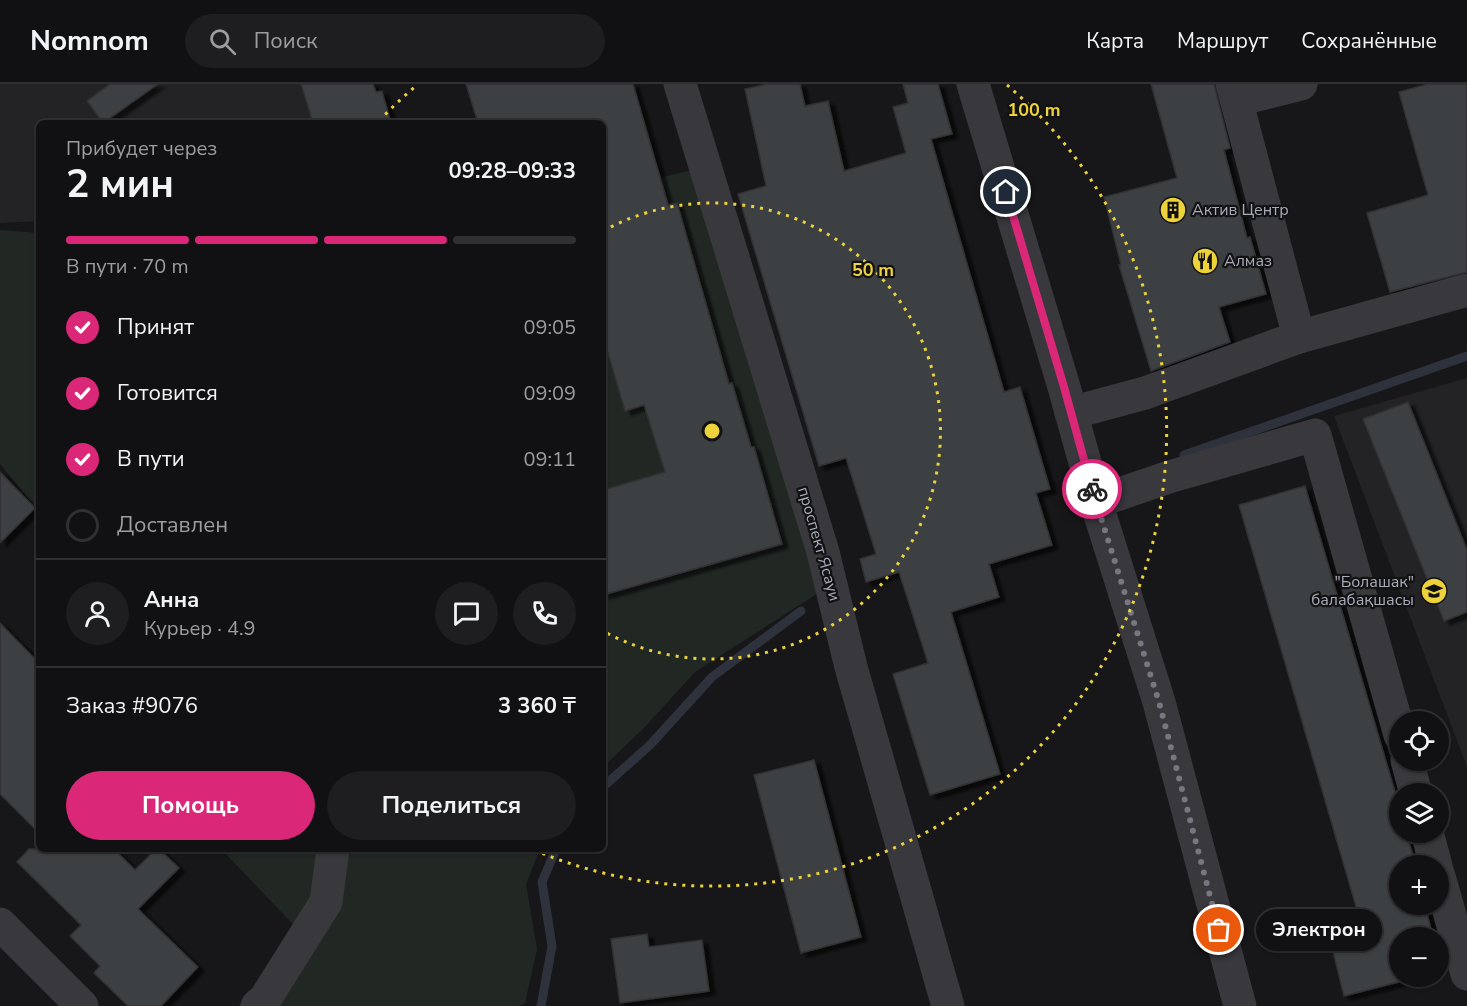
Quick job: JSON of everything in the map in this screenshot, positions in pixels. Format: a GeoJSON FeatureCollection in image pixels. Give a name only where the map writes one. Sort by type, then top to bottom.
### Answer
{"type":"FeatureCollection","features":[{"type":"Feature","properties":{"kind":"street","name":"проспект Ясауи"},"geometry":{"type":"LineString","coordinates":[[680,84],[823,552],[851,667],[948,1006]]}},
{"type":"Feature","properties":{"kind":"street"},"geometry":{"type":"LineString","coordinates":[[973,84],[1096,502],[1159,702],[1240,1006]]}},
{"type":"Feature","properties":{"kind":"street"},"geometry":{"type":"LineString","coordinates":[[1299,337],[1235,92],[1301,84]]}},
{"type":"Feature","properties":{"kind":"street"},"geometry":{"type":"LineString","coordinates":[[1071,413],[1145,393],[1299,337],[1467,290]]}},
{"type":"Feature","properties":{"kind":"street"},"geometry":{"type":"LineString","coordinates":[[1096,502],[1169,477],[1315,435],[1393,711]]}},
{"type":"Feature","properties":{"kind":"street"},"geometry":{"type":"LineString","coordinates":[[257,1006],[265,999],[326,902],[333,852]]}},
{"type":"Feature","properties":{"kind":"street"},"geometry":{"type":"LineString","coordinates":[[1449,911],[1467,974]]}},
{"type":"Feature","properties":{"kind":"street"},"geometry":{"type":"LineString","coordinates":[[0,924],[81,1006]]}},
{"type":"Feature","properties":{"kind":"shaded area"},"geometry":{"type":"Polygon","coordinates":[[[0,84],[304,84],[316,120],[36,120],[36,221],[0,223],[0,84]]]}},
{"type":"Feature","properties":{"kind":"shaded area"},"geometry":{"type":"Polygon","coordinates":[[[696,169],[820,592],[695,672],[644,728],[606,764],[606,191],[696,169]]]}},
{"type":"Feature","properties":{"kind":"shaded area"},"geometry":{"type":"Polygon","coordinates":[[[0,230],[36,233],[36,508],[0,464],[0,230]]]}},
{"type":"Feature","properties":{"kind":"shaded area","name":"\"Болашак\" балабақшасы"},"geometry":{"type":"Polygon","coordinates":[[[1467,378],[1467,767],[1449,719],[1449,711],[1446,711],[1334,416],[1467,378]]]}},
{"type":"Feature","properties":{"kind":"shaded area"},"geometry":{"type":"Polygon","coordinates":[[[224,852],[539,852],[526,884],[537,949],[525,1003],[519,1006],[238,1006],[308,940],[224,852]]]}},
{"type":"Feature","properties":{"kind":"building"},"geometry":{"type":"Polygon","coordinates":[[[110,84],[158,84],[107,120],[101,120],[87,101],[110,84]]]}},
{"type":"Feature","properties":{"kind":"building"},"geometry":{"type":"Polygon","coordinates":[[[301,84],[373,84],[376,92],[382,91],[390,120],[312,120],[301,84]]]}},
{"type":"Feature","properties":{"kind":"building"},"geometry":{"type":"Polygon","coordinates":[[[466,84],[633,84],[668,205],[677,203],[729,384],[732,383],[751,447],[754,447],[782,544],[606,594],[606,489],[665,472],[644,405],[625,411],[606,346],[606,120],[477,120],[466,84]]]}},
{"type":"Feature","properties":{"kind":"building"},"geometry":{"type":"Polygon","coordinates":[[[768,84],[800,84],[805,106],[828,101],[844,171],[906,153],[893,107],[908,103],[903,84],[938,84],[952,134],[931,139],[1004,392],[1020,387],[1050,489],[1036,493],[1052,545],[989,564],[999,597],[951,612],[1000,774],[930,795],[893,674],[928,663],[899,572],[866,582],[860,559],[876,554],[846,458],[819,466],[738,194],[766,186],[745,89],[768,84]]]}},
{"type":"Feature","properties":{"kind":"building"},"geometry":{"type":"Polygon","coordinates":[[[1151,84],[1214,84],[1230,148],[1224,150],[1247,238],[1250,237],[1266,294],[1219,307],[1230,342],[1151,371],[1119,265],[1121,265],[1104,197],[1177,178],[1151,84]]]}},
{"type":"Feature","properties":{"kind":"building"},"geometry":{"type":"Polygon","coordinates":[[[1428,84],[1467,84],[1467,272],[1390,292],[1367,213],[1428,195],[1399,92],[1428,84]]]}},
{"type":"Feature","properties":{"kind":"building"},"geometry":{"type":"Polygon","coordinates":[[[1408,402],[1467,550],[1467,612],[1444,621],[1363,419],[1408,402]]]}},
{"type":"Feature","properties":{"kind":"building"},"geometry":{"type":"Polygon","coordinates":[[[0,472],[35,508],[0,543],[0,472]]]}},
{"type":"Feature","properties":{"kind":"building"},"geometry":{"type":"Polygon","coordinates":[[[1305,486],[1392,783],[1389,783],[1389,843],[1409,843],[1413,855],[1389,855],[1389,915],[1427,915],[1430,927],[1389,927],[1389,984],[1344,996],[1331,943],[1364,934],[1239,505],[1305,486]]]}},
{"type":"Feature","properties":{"kind":"building"},"geometry":{"type":"Polygon","coordinates":[[[0,623],[36,660],[36,830],[0,794],[0,623]]]}},
{"type":"Feature","properties":{"kind":"building"},"geometry":{"type":"Polygon","coordinates":[[[814,760],[861,937],[801,953],[754,775],[814,760]]]}},
{"type":"Feature","properties":{"kind":"building"},"geometry":{"type":"Polygon","coordinates":[[[29,849],[36,849],[36,852],[117,852],[135,870],[153,852],[162,852],[179,868],[138,909],[198,967],[161,1006],[128,1006],[94,973],[100,966],[70,936],[81,925],[17,862],[29,849]]]}},
{"type":"Feature","properties":{"kind":"building"},"geometry":{"type":"Polygon","coordinates":[[[647,934],[649,947],[702,940],[709,991],[620,1003],[611,939],[647,934]]]}},
{"type":"Feature","properties":{"kind":"waterway"},"geometry":{"type":"LineString","coordinates":[[1184,455],[1467,356]]}},
{"type":"Feature","properties":{"kind":"waterway"},"geometry":{"type":"LineString","coordinates":[[606,784],[650,745],[712,677],[801,611]]}},
{"type":"Feature","properties":{"kind":"waterway"},"geometry":{"type":"LineString","coordinates":[[541,1006],[552,946],[542,882],[555,852]]}},
{"type":"Feature","properties":{"kind":"way so far"},"geometry":{"type":"LineString","coordinates":[[1092,489],[1159,702],[1219,930]]}},
{"type":"Feature","properties":{"kind":"place","name":"Актив Центр"},"geometry":{"type":"Point","coordinates":[1173,210]}},
{"type":"Feature","properties":{"kind":"place","name":"Алмаз"},"geometry":{"type":"Point","coordinates":[1205,261]}},
{"type":"Feature","properties":{"kind":"place","name":"\"Болашак\" балабақшасы"},"geometry":{"type":"Point","coordinates":[1434,591]}},
{"type":"Feature","properties":{"kind":"place","name":"Электрон"},"geometry":{"type":"Point","coordinates":[1219,930]}},
{"type":"Feature","properties":{"kind":"route"},"geometry":{"type":"LineString","coordinates":[[1006,192],[1092,489]]}}]}
